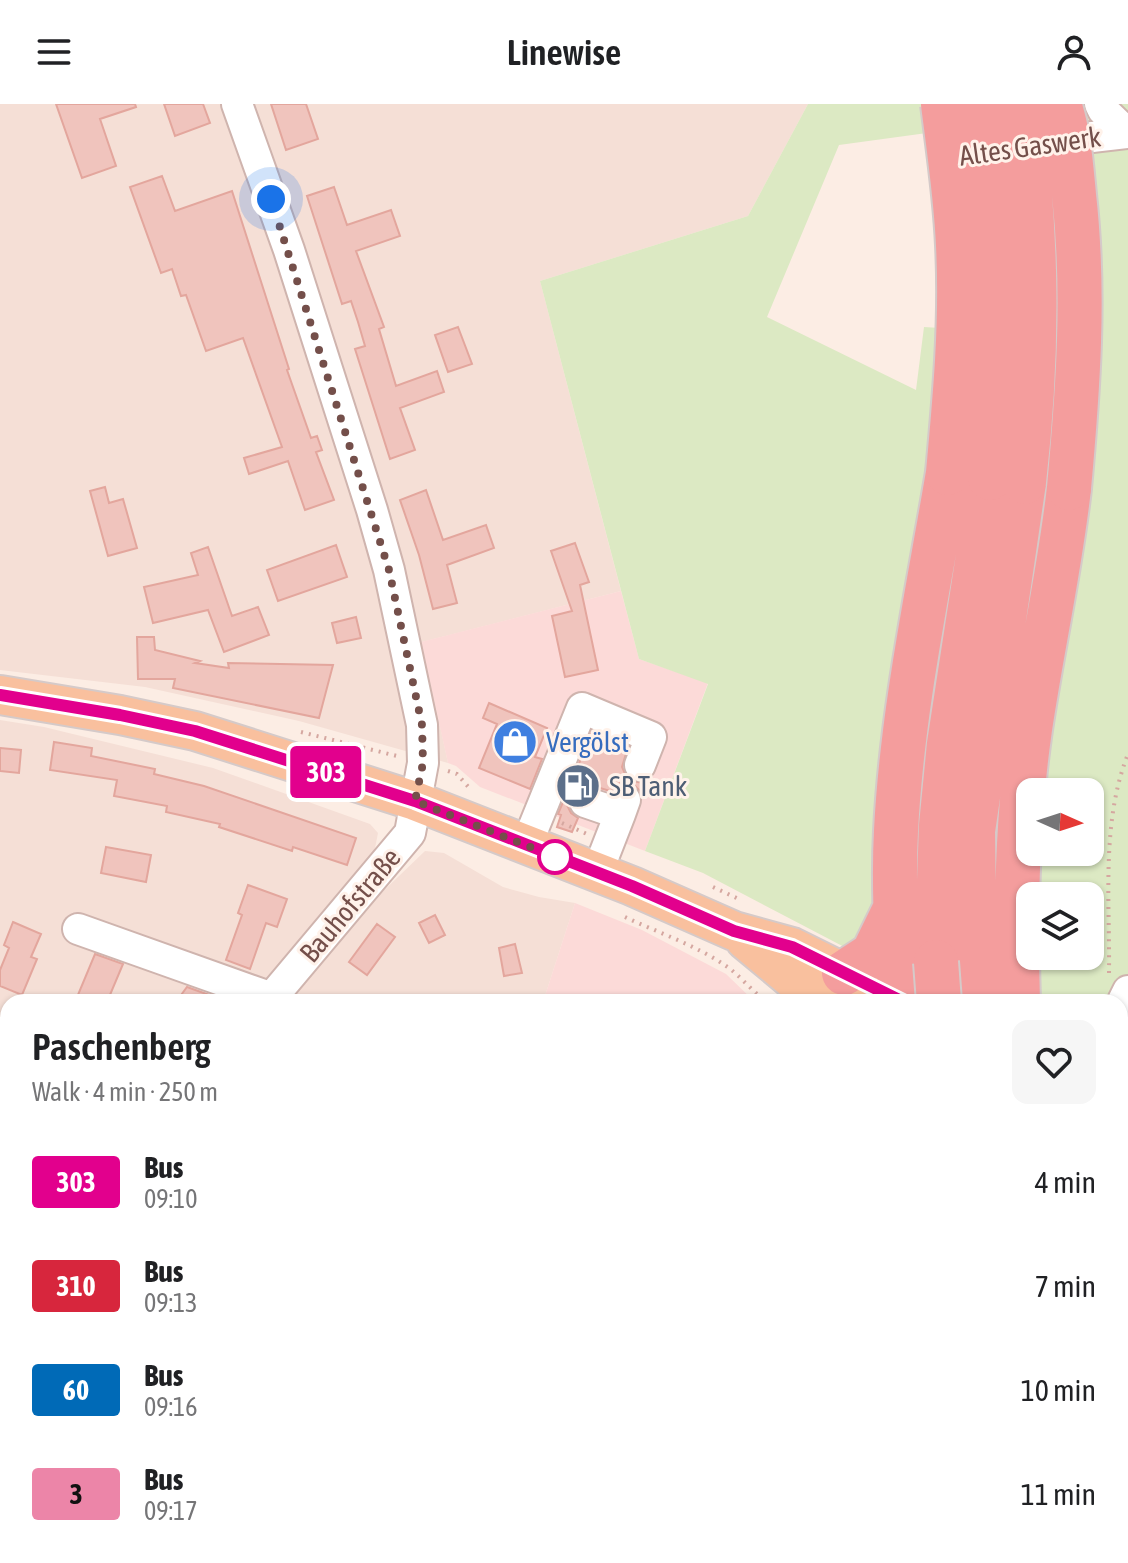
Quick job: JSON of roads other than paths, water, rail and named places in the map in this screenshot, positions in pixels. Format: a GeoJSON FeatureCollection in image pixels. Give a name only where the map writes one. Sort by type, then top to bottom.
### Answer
{"type":"FeatureCollection","features":[{"type":"Feature","properties":{"kind":"highway"},"geometry":{"type":"LineString","coordinates":[[943,104],[954,188],[959,284],[956,381],[988,478]]}},
{"type":"Feature","properties":{"kind":"highway"},"geometry":{"type":"LineString","coordinates":[[933,993],[941,826],[949,744],[999,405],[1002,287],[996,175],[986,104]]}},
{"type":"Feature","properties":{"kind":"highway"},"geometry":{"type":"LineString","coordinates":[[835,987],[873,954],[894,911],[896,828],[904,752],[988,478],[1033,410],[1036,284],[1031,186],[1020,104]]}},
{"type":"Feature","properties":{"kind":"highway"},"geometry":{"type":"LineString","coordinates":[[1018,994],[1019,844],[1030,731],[1063,545],[1080,366],[1079,260],[1072,167],[1059,104]]}},
{"type":"Feature","properties":{"kind":"highway"},"geometry":{"type":"LineString","coordinates":[[894,911],[933,993]]}},
{"type":"Feature","properties":{"kind":"main road"},"geometry":{"type":"LineString","coordinates":[[0,695],[195,731],[415,801],[734,931],[792,947],[835,987],[933,993]]}},
{"type":"Feature","properties":{"kind":"street","name":"Bauhofstraße"},"geometry":{"type":"LineString","coordinates":[[237,104],[294,265],[389,570],[422,725],[423,763],[410,833],[275,994]]}},
{"type":"Feature","properties":{"kind":"street"},"geometry":{"type":"LineString","coordinates":[[1100,104],[1127,133]]}},
{"type":"Feature","properties":{"kind":"street","name":"Altes Gaswerk"},"geometry":{"type":"LineString","coordinates":[[932,159],[1127,133]]}},
{"type":"Feature","properties":{"kind":"street"},"geometry":{"type":"LineString","coordinates":[[526,846],[565,794],[582,708],[651,737],[640,765]]}},
{"type":"Feature","properties":{"kind":"street"},"geometry":{"type":"LineString","coordinates":[[565,794],[623,807],[597,873]]}},
{"type":"Feature","properties":{"kind":"street"},"geometry":{"type":"LineString","coordinates":[[78,929],[254,994]]}},
{"type":"Feature","properties":{"kind":"place","name":"Vergölst"},"geometry":{"type":"Point","coordinates":[515,742]}},
{"type":"Feature","properties":{"kind":"place","name":"SB Tank"},"geometry":{"type":"Point","coordinates":[578,786]}}]}
